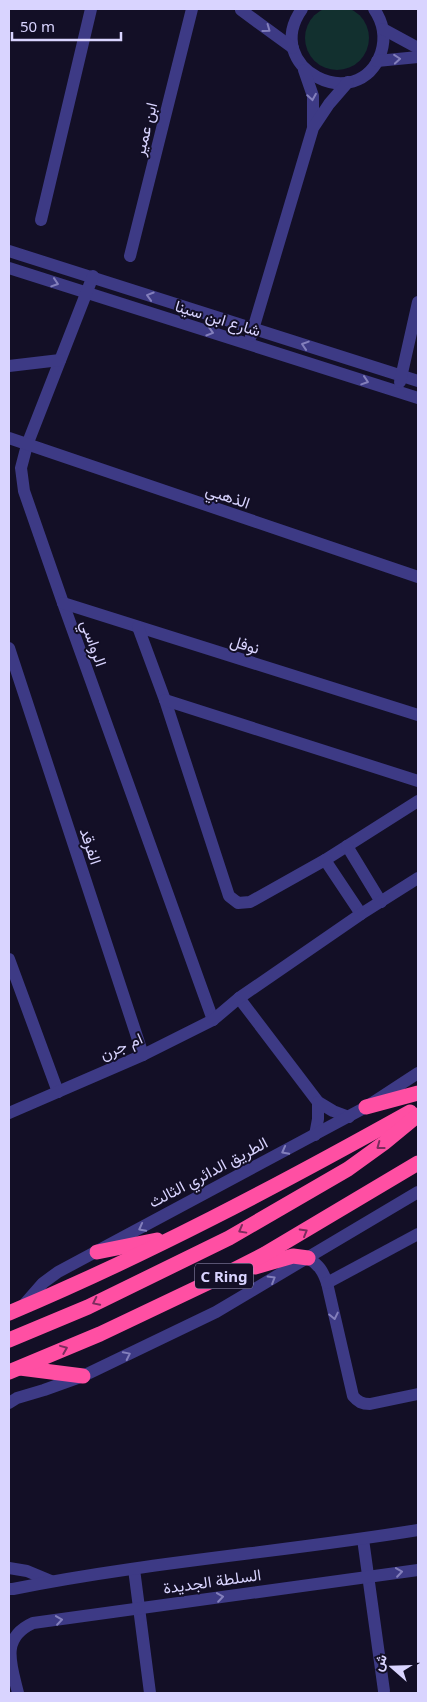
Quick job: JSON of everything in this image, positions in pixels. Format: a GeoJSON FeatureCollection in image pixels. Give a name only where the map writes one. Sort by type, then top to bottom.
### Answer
{"type":"FeatureCollection","features":[{"type":"Feature","properties":{"kind":"highway"},"geometry":{"type":"LineString","coordinates":[[366,1107],[418,1093]]}},
{"type":"Feature","properties":{"kind":"highway","name":"الطريق الدائري الثالث"},"geometry":{"type":"LineString","coordinates":[[15,1311],[178,1236],[338,1153],[418,1108]]}},
{"type":"Feature","properties":{"kind":"highway"},"geometry":{"type":"LineString","coordinates":[[9,1340],[88,1306],[229,1238],[348,1169],[418,1115]]}},
{"type":"Feature","properties":{"kind":"highway","name":"C Ring"},"geometry":{"type":"LineString","coordinates":[[14,1370],[100,1334],[265,1254],[418,1163]]}},
{"type":"Feature","properties":{"kind":"highway"},"geometry":{"type":"LineString","coordinates":[[97,1252],[178,1236]]}},
{"type":"Feature","properties":{"kind":"highway"},"geometry":{"type":"LineString","coordinates":[[222,1276],[293,1256],[308,1258]]}},
{"type":"Feature","properties":{"kind":"highway"},"geometry":{"type":"LineString","coordinates":[[14,1370],[83,1376]]}},
{"type":"Feature","properties":{"kind":"street"},"geometry":{"type":"LineString","coordinates":[[41,220],[91,9]]}},
{"type":"Feature","properties":{"kind":"street","name":"ابن عمير"},"geometry":{"type":"LineString","coordinates":[[130,256],[192,9]]}},
{"type":"Feature","properties":{"kind":"street"},"geometry":{"type":"LineString","coordinates":[[238,9],[254,9]]}},
{"type":"Feature","properties":{"kind":"street"},"geometry":{"type":"LineString","coordinates":[[238,9],[293,48]]}},
{"type":"Feature","properties":{"kind":"street"},"geometry":{"type":"LineString","coordinates":[[302,9],[293,26],[293,48],[309,81],[313,96],[313,128]]}},
{"type":"Feature","properties":{"kind":"street"},"geometry":{"type":"LineString","coordinates":[[302,67],[313,76],[327,82],[348,82],[362,77],[377,61],[382,48],[383,29],[379,16],[374,9]]}},
{"type":"Feature","properties":{"kind":"street"},"geometry":{"type":"LineString","coordinates":[[383,29],[418,48]]}},
{"type":"Feature","properties":{"kind":"street"},"geometry":{"type":"LineString","coordinates":[[377,61],[418,57]]}},
{"type":"Feature","properties":{"kind":"street"},"geometry":{"type":"LineString","coordinates":[[249,344],[313,128],[328,104],[348,82]]}},
{"type":"Feature","properties":{"kind":"street","name":"شارع ابن سينا"},"geometry":{"type":"LineString","coordinates":[[9,251],[93,276],[121,287],[418,381]]}},
{"type":"Feature","properties":{"kind":"street","name":"شارع ابن سينا"},"geometry":{"type":"LineString","coordinates":[[9,268],[418,398]]}},
{"type":"Feature","properties":{"kind":"street","name":"الرواسي"},"geometry":{"type":"LineString","coordinates":[[93,276],[27,445],[21,468],[24,491],[62,604],[213,1020]]}},
{"type":"Feature","properties":{"kind":"street"},"geometry":{"type":"LineString","coordinates":[[397,391],[418,302]]}},
{"type":"Feature","properties":{"kind":"street"},"geometry":{"type":"LineString","coordinates":[[9,366],[60,360]]}},
{"type":"Feature","properties":{"kind":"street"},"geometry":{"type":"LineString","coordinates":[[9,438],[27,445]]}},
{"type":"Feature","properties":{"kind":"street","name":"الذهبي"},"geometry":{"type":"LineString","coordinates":[[27,445],[418,577]]}},
{"type":"Feature","properties":{"kind":"street","name":"نوفل"},"geometry":{"type":"LineString","coordinates":[[62,604],[418,715]]}},
{"type":"Feature","properties":{"kind":"street"},"geometry":{"type":"LineString","coordinates":[[138,627],[165,700],[230,896],[238,903],[250,902],[325,860],[418,801]]}},
{"type":"Feature","properties":{"kind":"street","name":"الفرقد"},"geometry":{"type":"LineString","coordinates":[[9,648],[143,1054]]}},
{"type":"Feature","properties":{"kind":"street"},"geometry":{"type":"LineString","coordinates":[[165,700],[418,781]]}},
{"type":"Feature","properties":{"kind":"street"},"geometry":{"type":"LineString","coordinates":[[347,846],[381,902]]}},
{"type":"Feature","properties":{"kind":"street"},"geometry":{"type":"LineString","coordinates":[[325,860],[361,914]]}},
{"type":"Feature","properties":{"kind":"street","name":"ام جرن"},"geometry":{"type":"LineString","coordinates":[[9,1113],[143,1054],[213,1020],[239,998],[361,914],[418,878]]}},
{"type":"Feature","properties":{"kind":"street"},"geometry":{"type":"LineString","coordinates":[[9,959],[58,1092]]}},
{"type":"Feature","properties":{"kind":"street"},"geometry":{"type":"LineString","coordinates":[[239,998],[318,1102],[333,1111],[349,1116]]}},
{"type":"Feature","properties":{"kind":"street","name":"الطريق الدائري الثالث"},"geometry":{"type":"LineString","coordinates":[[15,1311],[43,1283],[58,1272],[366,1107],[418,1073]]}},
{"type":"Feature","properties":{"kind":"street"},"geometry":{"type":"LineString","coordinates":[[315,1135],[318,1119],[318,1102]]}},
{"type":"Feature","properties":{"kind":"street"},"geometry":{"type":"LineString","coordinates":[[9,1403],[17,1398],[83,1376],[216,1312],[418,1194]]}},
{"type":"Feature","properties":{"kind":"street"},"geometry":{"type":"LineString","coordinates":[[327,1283],[418,1234]]}},
{"type":"Feature","properties":{"kind":"street"},"geometry":{"type":"LineString","coordinates":[[308,1258],[315,1262],[323,1272],[327,1283],[353,1396],[357,1401],[370,1404],[418,1394]]}},
{"type":"Feature","properties":{"kind":"street","name":"السلطة الجديدة"},"geometry":{"type":"LineString","coordinates":[[10,1590],[134,1569],[418,1530]]}},
{"type":"Feature","properties":{"kind":"street"},"geometry":{"type":"LineString","coordinates":[[363,1539],[382,1692]]}},
{"type":"Feature","properties":{"kind":"street"},"geometry":{"type":"LineString","coordinates":[[9,1568],[27,1570],[51,1582]]}},
{"type":"Feature","properties":{"kind":"street"},"geometry":{"type":"LineString","coordinates":[[134,1569],[150,1693]]}},
{"type":"Feature","properties":{"kind":"street","name":"السلطة الجديدة"},"geometry":{"type":"LineString","coordinates":[[18,1693],[9,1655],[10,1643],[14,1634],[33,1623],[418,1570]]}},
{"type":"Feature","properties":{"kind":"green space"},"geometry":{"type":"Polygon","coordinates":[[[337,6],[355,12],[363,20],[369,38],[363,56],[355,64],[337,70],[319,64],[311,56],[305,38],[311,20],[319,12],[337,6]]]}}]}
